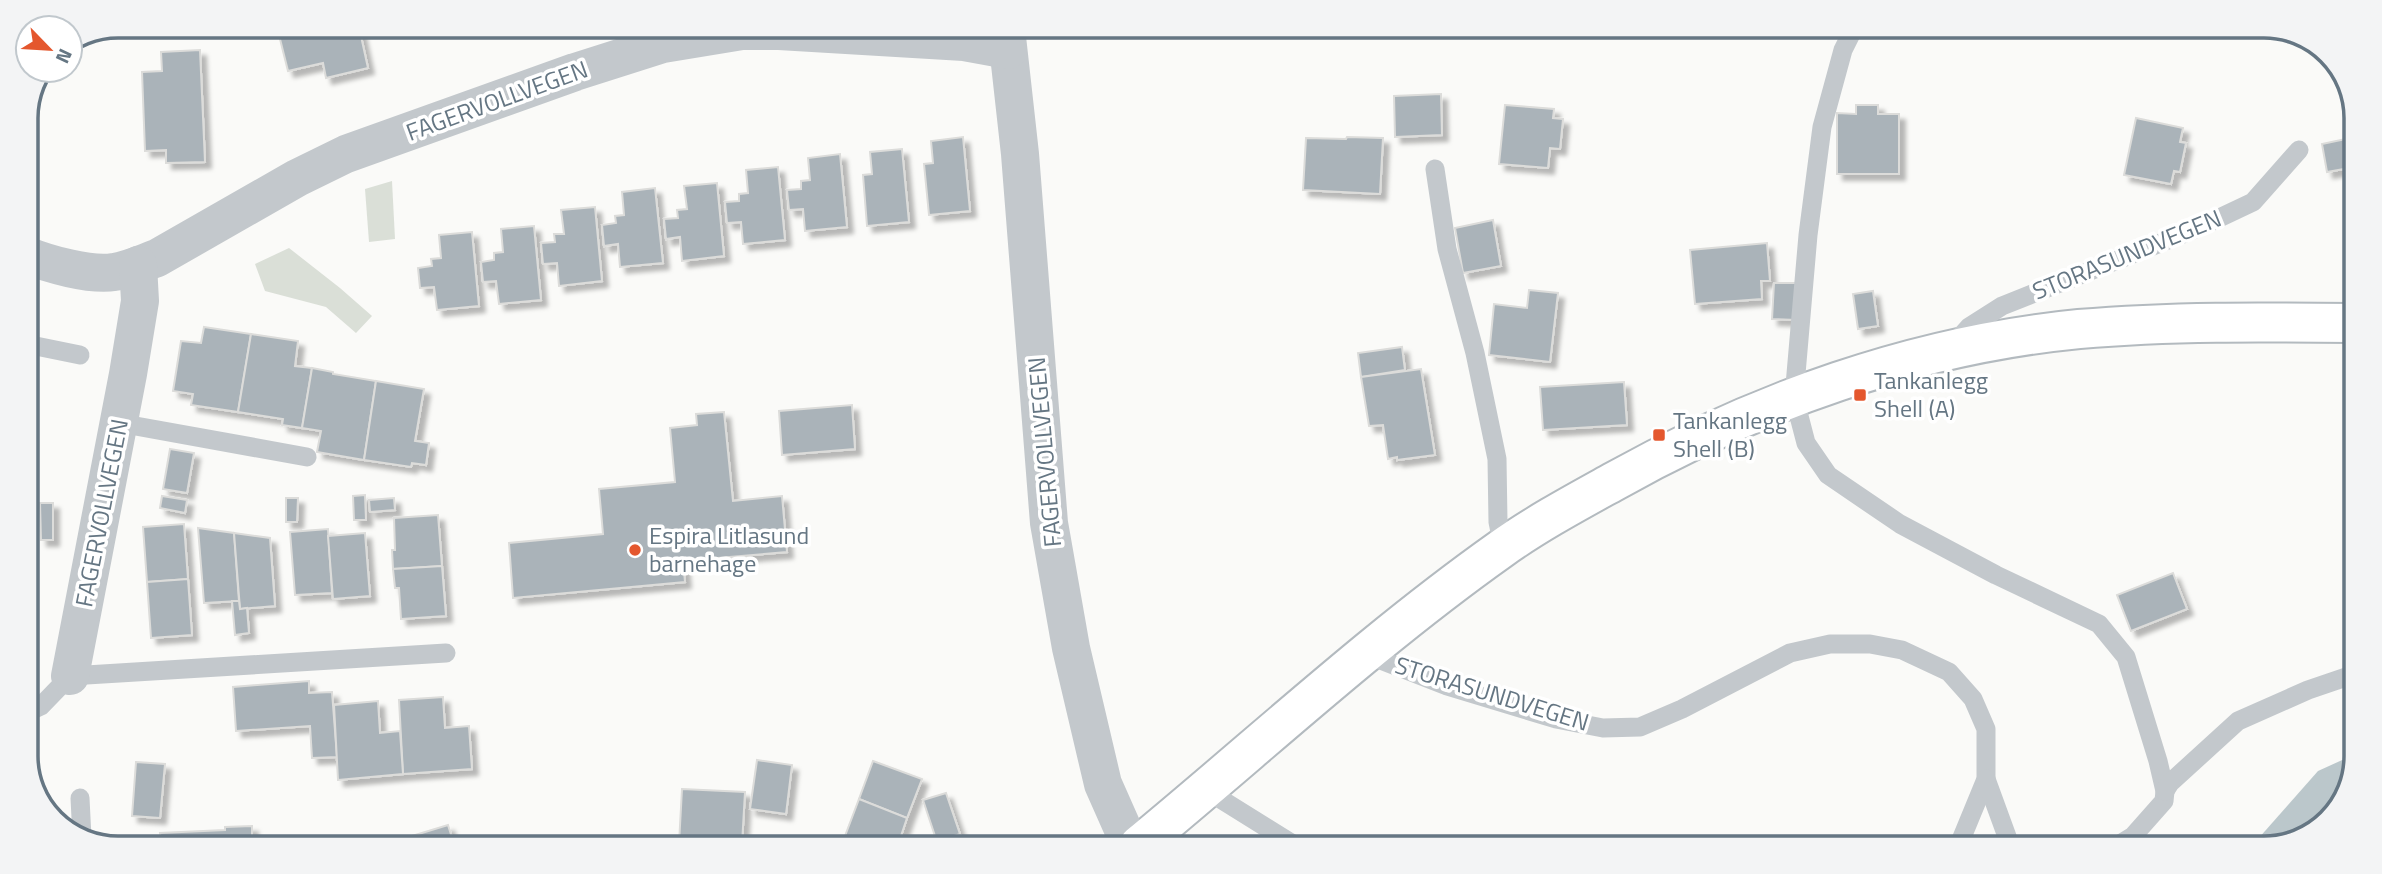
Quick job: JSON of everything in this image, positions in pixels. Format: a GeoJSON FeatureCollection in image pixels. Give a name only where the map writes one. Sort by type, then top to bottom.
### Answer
{"type":"FeatureCollection","features":[{"type":"Feature","properties":{"kind":"main road","name":"STORASUNDVEGEN"},"geometry":{"type":"LineString","coordinates":[[1150,836],[1365,654],[1503,547],[1643,465],[1728,424],[1794,397],[1864,373],[1948,351],[2027,336],[2158,323],[2343,323]]}},
{"type":"Feature","properties":{"kind":"street","name":"FAGERVOLLVEGEN"},"geometry":{"type":"LineString","coordinates":[[38,260],[65,268],[112,273],[138,265],[156,258],[288,183],[346,154],[575,72],[663,44],[699,38]]}},
{"type":"Feature","properties":{"kind":"street","name":"FAGERVOLLVEGEN"},"geometry":{"type":"LineString","coordinates":[[897,38],[964,42],[1007,39],[1020,154],[1049,523],[1071,648],[1103,785],[1126,836]]}},
{"type":"Feature","properties":{"kind":"street","name":"FAGERVOLLVEGEN"},"geometry":{"type":"LineString","coordinates":[[70,676],[140,301],[138,265]]}},
{"type":"Feature","properties":{"kind":"lane"},"geometry":{"type":"LineString","coordinates":[[1849,38],[1843,50],[1822,128],[1808,235],[1794,397],[1806,443],[1828,475],[1900,524],[1996,575],[2099,624],[2126,657],[2165,790],[2164,802],[2133,836]]}},
{"type":"Feature","properties":{"kind":"lane","name":"STORASUNDVEGEN"},"geometry":{"type":"LineString","coordinates":[[1948,351],[1969,327],[2002,306],[2198,228],[2253,202],[2299,150]]}},
{"type":"Feature","properties":{"kind":"lane"},"geometry":{"type":"LineString","coordinates":[[1435,169],[1447,249],[1475,353],[1497,459],[1498,522],[1503,547]]}},
{"type":"Feature","properties":{"kind":"lane"},"geometry":{"type":"LineString","coordinates":[[38,347],[80,355]]}},
{"type":"Feature","properties":{"kind":"lane"},"geometry":{"type":"LineString","coordinates":[[119,423],[307,457]]}},
{"type":"Feature","properties":{"kind":"lane","name":"STORASUNDVEGEN"},"geometry":{"type":"LineString","coordinates":[[1365,654],[1471,693],[1556,719],[1603,728],[1640,727],[1682,709],[1790,653],[1830,644],[1870,644],[1902,650],[1949,672],[1973,699],[1986,729],[1986,779],[1963,836]]}},
{"type":"Feature","properties":{"kind":"lane"},"geometry":{"type":"LineString","coordinates":[[39,707],[70,676],[446,653]]}},
{"type":"Feature","properties":{"kind":"lane"},"geometry":{"type":"LineString","coordinates":[[2165,790],[2238,721],[2344,677]]}},
{"type":"Feature","properties":{"kind":"lane"},"geometry":{"type":"LineString","coordinates":[[1986,779],[2007,836]]}},
{"type":"Feature","properties":{"kind":"lane"},"geometry":{"type":"LineString","coordinates":[[1206,790],[1280,836]]}},
{"type":"Feature","properties":{"kind":"lane"},"geometry":{"type":"LineString","coordinates":[[80,798],[81,826]]}},
{"type":"Feature","properties":{"kind":"shaded area"},"geometry":{"type":"Polygon","coordinates":[[[392,181],[395,239],[369,242],[365,189],[392,181]]]}},
{"type":"Feature","properties":{"kind":"shaded area"},"geometry":{"type":"Polygon","coordinates":[[[289,248],[372,316],[356,333],[326,307],[265,291],[255,264],[289,248]]]}},
{"type":"Feature","properties":{"kind":"shaded area"},"geometry":{"type":"Polygon","coordinates":[[[2344,759],[2335,791],[2320,812],[2299,827],[2261,836],[2318,771],[2344,759]]]}},
{"type":"Feature","properties":{"kind":"building"},"geometry":{"type":"Polygon","coordinates":[[[280,38],[361,38],[368,68],[326,78],[323,63],[288,71],[280,38]]]}},
{"type":"Feature","properties":{"kind":"building"},"geometry":{"type":"Polygon","coordinates":[[[200,50],[205,162],[166,163],[166,150],[145,151],[142,72],[162,71],[161,52],[200,50]]]}},
{"type":"Feature","properties":{"kind":"building"},"geometry":{"type":"Polygon","coordinates":[[[1441,94],[1442,135],[1395,137],[1394,96],[1441,94]]]}},
{"type":"Feature","properties":{"kind":"building"},"geometry":{"type":"Polygon","coordinates":[[[1505,105],[1554,109],[1553,118],[1563,119],[1560,149],[1550,148],[1548,168],[1499,164],[1505,105]]]}},
{"type":"Feature","properties":{"kind":"building"},"geometry":{"type":"Polygon","coordinates":[[[1856,105],[1878,105],[1878,114],[1899,114],[1899,174],[1837,174],[1837,113],[1856,114],[1856,105]]]}},
{"type":"Feature","properties":{"kind":"building"},"geometry":{"type":"Polygon","coordinates":[[[2136,118],[2183,128],[2180,142],[2186,143],[2180,172],[2174,171],[2171,184],[2124,175],[2136,118]]]}},
{"type":"Feature","properties":{"kind":"building"},"geometry":{"type":"Polygon","coordinates":[[[963,137],[970,211],[929,215],[924,164],[933,163],[931,141],[963,137]]]}},
{"type":"Feature","properties":{"kind":"building"},"geometry":{"type":"Polygon","coordinates":[[[1306,138],[1383,138],[1380,194],[1303,190],[1306,138]]]}},
{"type":"Feature","properties":{"kind":"building"},"geometry":{"type":"Polygon","coordinates":[[[2343,140],[2343,169],[2327,172],[2322,144],[2343,140]]]}},
{"type":"Feature","properties":{"kind":"building"},"geometry":{"type":"Polygon","coordinates":[[[902,149],[909,222],[867,226],[863,175],[872,174],[870,152],[902,149]]]}},
{"type":"Feature","properties":{"kind":"building"},"geometry":{"type":"Polygon","coordinates":[[[840,154],[847,227],[805,231],[803,209],[789,210],[787,190],[801,189],[801,181],[810,180],[808,158],[840,154]]]}},
{"type":"Feature","properties":{"kind":"building"},"geometry":{"type":"Polygon","coordinates":[[[778,167],[785,240],[743,244],[741,222],[727,223],[725,202],[739,201],[739,194],[748,193],[746,170],[778,167]]]}},
{"type":"Feature","properties":{"kind":"building"},"geometry":{"type":"Polygon","coordinates":[[[717,183],[724,256],[682,261],[680,237],[666,239],[664,219],[678,218],[677,210],[687,209],[684,186],[717,183]]]}},
{"type":"Feature","properties":{"kind":"building"},"geometry":{"type":"Polygon","coordinates":[[[655,188],[663,263],[620,267],[618,244],[604,246],[602,225],[616,223],[615,216],[624,215],[622,192],[655,188]]]}},
{"type":"Feature","properties":{"kind":"building"},"geometry":{"type":"Polygon","coordinates":[[[595,207],[602,281],[559,286],[557,263],[543,264],[541,243],[555,242],[554,234],[564,234],[561,210],[595,207]]]}},
{"type":"Feature","properties":{"kind":"building"},"geometry":{"type":"Polygon","coordinates":[[[1493,220],[1501,266],[1463,273],[1455,228],[1493,220]]]}},
{"type":"Feature","properties":{"kind":"building"},"geometry":{"type":"Polygon","coordinates":[[[534,226],[541,300],[499,304],[496,281],[483,282],[481,262],[494,260],[494,253],[503,252],[501,229],[534,226]]]}},
{"type":"Feature","properties":{"kind":"building"},"geometry":{"type":"Polygon","coordinates":[[[472,232],[479,306],[437,310],[434,287],[420,288],[418,268],[432,266],[431,259],[441,258],[439,235],[472,232]]]}},
{"type":"Feature","properties":{"kind":"building"},"geometry":{"type":"Polygon","coordinates":[[[1767,243],[1770,281],[1761,281],[1762,299],[1695,304],[1690,250],[1767,243]]]}},
{"type":"Feature","properties":{"kind":"building"},"geometry":{"type":"Polygon","coordinates":[[[1774,283],[1798,283],[1796,320],[1772,319],[1774,283]]]}},
{"type":"Feature","properties":{"kind":"building"},"geometry":{"type":"Polygon","coordinates":[[[1529,290],[1558,293],[1550,362],[1489,355],[1494,304],[1527,308],[1529,290]]]}},
{"type":"Feature","properties":{"kind":"building"},"geometry":{"type":"Polygon","coordinates":[[[1873,291],[1878,326],[1858,329],[1853,294],[1873,291]]]}},
{"type":"Feature","properties":{"kind":"building"},"geometry":{"type":"Polygon","coordinates":[[[204,327],[251,334],[238,412],[191,405],[193,394],[173,391],[181,341],[201,343],[204,327]]]}},
{"type":"Feature","properties":{"kind":"building"},"geometry":{"type":"Polygon","coordinates":[[[251,334],[298,341],[295,366],[312,368],[302,428],[282,425],[283,419],[238,412],[251,334]]]}},
{"type":"Feature","properties":{"kind":"building"},"geometry":{"type":"Polygon","coordinates":[[[1402,347],[1405,370],[1361,377],[1358,353],[1402,347]]]}},
{"type":"Feature","properties":{"kind":"building"},"geometry":{"type":"Polygon","coordinates":[[[312,368],[376,381],[364,460],[317,452],[321,431],[302,428],[312,368]]]}},
{"type":"Feature","properties":{"kind":"building"},"geometry":{"type":"Polygon","coordinates":[[[1421,369],[1435,455],[1388,459],[1383,425],[1369,426],[1361,377],[1421,369]]]}},
{"type":"Feature","properties":{"kind":"building"},"geometry":{"type":"Polygon","coordinates":[[[376,381],[424,389],[415,441],[429,443],[426,465],[412,463],[411,467],[364,460],[376,381]]]}},
{"type":"Feature","properties":{"kind":"building"},"geometry":{"type":"Polygon","coordinates":[[[1624,382],[1627,425],[1543,430],[1540,387],[1624,382]]]}},
{"type":"Feature","properties":{"kind":"building"},"geometry":{"type":"Polygon","coordinates":[[[852,405],[855,449],[782,455],[779,411],[852,405]]]}},
{"type":"Feature","properties":{"kind":"building"},"geometry":{"type":"Polygon","coordinates":[[[724,412],[733,501],[782,496],[787,552],[683,561],[685,582],[513,598],[509,543],[603,534],[599,489],[675,482],[670,428],[697,425],[696,414],[724,412]]]}},
{"type":"Feature","properties":{"kind":"building"},"geometry":{"type":"Polygon","coordinates":[[[170,449],[194,453],[187,493],[163,489],[170,449]]]}},
{"type":"Feature","properties":{"kind":"building"},"geometry":{"type":"Polygon","coordinates":[[[365,495],[366,520],[354,520],[353,496],[365,495]]]}},
{"type":"Feature","properties":{"kind":"building"},"geometry":{"type":"Polygon","coordinates":[[[162,496],[187,500],[185,513],[160,508],[162,496]]]}},
{"type":"Feature","properties":{"kind":"building"},"geometry":{"type":"Polygon","coordinates":[[[286,498],[298,498],[297,522],[286,522],[286,498]]]}},
{"type":"Feature","properties":{"kind":"building"},"geometry":{"type":"Polygon","coordinates":[[[394,498],[395,510],[370,512],[369,500],[394,498]]]}},
{"type":"Feature","properties":{"kind":"building"},"geometry":{"type":"Polygon","coordinates":[[[40,503],[53,503],[53,540],[41,540],[40,503]]]}},
{"type":"Feature","properties":{"kind":"building"},"geometry":{"type":"Polygon","coordinates":[[[438,515],[442,566],[393,569],[394,518],[438,515]]]}},
{"type":"Feature","properties":{"kind":"building"},"geometry":{"type":"Polygon","coordinates":[[[184,524],[188,579],[147,582],[143,527],[184,524]]]}},
{"type":"Feature","properties":{"kind":"building"},"geometry":{"type":"Polygon","coordinates":[[[198,528],[234,533],[239,601],[204,603],[198,528]]]}},
{"type":"Feature","properties":{"kind":"building"},"geometry":{"type":"Polygon","coordinates":[[[328,529],[332,593],[295,595],[290,532],[328,529]]]}},
{"type":"Feature","properties":{"kind":"building"},"geometry":{"type":"Polygon","coordinates":[[[234,533],[270,538],[275,606],[240,609],[234,533]]]}},
{"type":"Feature","properties":{"kind":"building"},"geometry":{"type":"Polygon","coordinates":[[[365,533],[370,596],[333,599],[328,536],[365,533]]]}},
{"type":"Feature","properties":{"kind":"building"},"geometry":{"type":"Polygon","coordinates":[[[442,566],[446,616],[401,619],[399,588],[395,588],[393,569],[442,566]]]}},
{"type":"Feature","properties":{"kind":"building"},"geometry":{"type":"Polygon","coordinates":[[[2173,573],[2187,609],[2131,631],[2117,595],[2173,573]]]}},
{"type":"Feature","properties":{"kind":"building"},"geometry":{"type":"Polygon","coordinates":[[[188,579],[192,635],[151,638],[147,582],[188,579]]]}},
{"type":"Feature","properties":{"kind":"building"},"geometry":{"type":"Polygon","coordinates":[[[232,601],[239,601],[240,609],[247,608],[249,633],[235,635],[232,601]]]}},
{"type":"Feature","properties":{"kind":"building"},"geometry":{"type":"Polygon","coordinates":[[[309,681],[309,693],[332,692],[337,757],[312,758],[310,726],[236,731],[233,687],[309,681]]]}},
{"type":"Feature","properties":{"kind":"building"},"geometry":{"type":"Polygon","coordinates":[[[443,697],[445,728],[469,726],[472,769],[403,774],[399,700],[443,697]]]}},
{"type":"Feature","properties":{"kind":"building"},"geometry":{"type":"Polygon","coordinates":[[[378,701],[380,733],[400,731],[403,774],[338,780],[334,705],[378,701]]]}},
{"type":"Feature","properties":{"kind":"building"},"geometry":{"type":"Polygon","coordinates":[[[757,760],[792,765],[786,814],[750,809],[757,760]]]}},
{"type":"Feature","properties":{"kind":"building"},"geometry":{"type":"Polygon","coordinates":[[[873,761],[922,779],[907,818],[859,799],[873,761]]]}},
{"type":"Feature","properties":{"kind":"building"},"geometry":{"type":"Polygon","coordinates":[[[136,762],[165,764],[160,818],[132,816],[136,762]]]}},
{"type":"Feature","properties":{"kind":"building"},"geometry":{"type":"Polygon","coordinates":[[[682,789],[745,792],[742,836],[679,836],[682,789]]]}},
{"type":"Feature","properties":{"kind":"building"},"geometry":{"type":"Polygon","coordinates":[[[946,793],[960,834],[935,836],[923,800],[946,793]]]}},
{"type":"Feature","properties":{"kind":"building"},"geometry":{"type":"Polygon","coordinates":[[[859,799],[907,818],[901,836],[845,836],[859,799]]]}},
{"type":"Feature","properties":{"kind":"building"},"geometry":{"type":"Polygon","coordinates":[[[448,825],[451,836],[412,836],[448,825]]]}},
{"type":"Feature","properties":{"kind":"building"},"geometry":{"type":"Polygon","coordinates":[[[252,826],[252,836],[160,836],[160,833],[225,830],[225,827],[252,826]]]}},
{"type":"Feature","properties":{"kind":"place","name":"Tankanlegg Shell (A)"},"geometry":{"type":"Point","coordinates":[1860,395]}},
{"type":"Feature","properties":{"kind":"place","name":"Tankanlegg Shell (B)"},"geometry":{"type":"Point","coordinates":[1659,435]}},
{"type":"Feature","properties":{"kind":"place","name":"Espira Litlasund barnehage"},"geometry":{"type":"Point","coordinates":[635,550]}}]}
